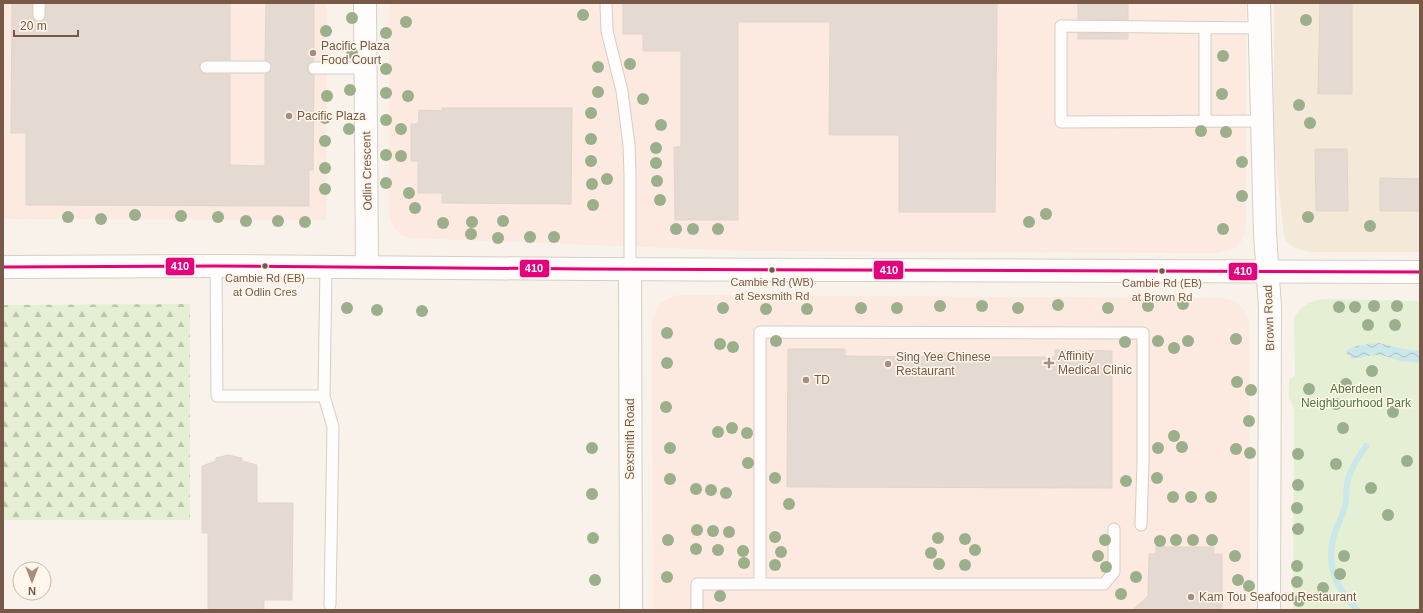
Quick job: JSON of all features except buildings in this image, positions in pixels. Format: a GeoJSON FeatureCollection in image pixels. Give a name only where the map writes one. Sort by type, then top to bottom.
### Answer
{"type":"FeatureCollection","features":[{"type":"Feature","properties":{"kind":"main road","name":"Odlin Crescent"},"geometry":{"type":"LineString","coordinates":[[365,3],[367,266]]}},
{"type":"Feature","properties":{"kind":"main road","name":"Brown Road"},"geometry":{"type":"LineString","coordinates":[[1260,3],[1259,28],[1265,234],[1270,328],[1269,610]]}},
{"type":"Feature","properties":{"kind":"main road"},"geometry":{"type":"LineString","coordinates":[[3,267],[367,266],[630,269],[1420,272]]}},
{"type":"Feature","properties":{"kind":"main road","name":"Sexsmith Road"},"geometry":{"type":"LineString","coordinates":[[630,269],[630,610]]}},
{"type":"Feature","properties":{"kind":"lane"},"geometry":{"type":"LineString","coordinates":[[39,3],[39,15]]}},
{"type":"Feature","properties":{"kind":"lane"},"geometry":{"type":"LineString","coordinates":[[606,3],[607,31],[622,91],[628,145],[630,175],[630,269]]}},
{"type":"Feature","properties":{"kind":"lane"},"geometry":{"type":"LineString","coordinates":[[1259,28],[1061,26],[1061,122],[1262,121]]}},
{"type":"Feature","properties":{"kind":"lane"},"geometry":{"type":"LineString","coordinates":[[1205,28],[1205,121]]}},
{"type":"Feature","properties":{"kind":"lane"},"geometry":{"type":"LineString","coordinates":[[206,66],[265,67]]}},
{"type":"Feature","properties":{"kind":"lane"},"geometry":{"type":"LineString","coordinates":[[314,68],[366,68]]}},
{"type":"Feature","properties":{"kind":"lane"},"geometry":{"type":"LineString","coordinates":[[216,266],[217,396],[324,396]]}},
{"type":"Feature","properties":{"kind":"lane"},"geometry":{"type":"LineString","coordinates":[[326,266],[324,396],[333,427],[330,604]]}},
{"type":"Feature","properties":{"kind":"lane"},"geometry":{"type":"LineString","coordinates":[[760,584],[760,332],[1144,332],[1141,525]]}},
{"type":"Feature","properties":{"kind":"lane"},"geometry":{"type":"LineString","coordinates":[[697,610],[697,584],[1104,584],[1114,572],[1114,528]]}},
{"type":"Feature","properties":{"kind":"shaded area"},"geometry":{"type":"Polygon","coordinates":[[[3,3],[327,3],[326,220],[3,219],[3,3]]]}},
{"type":"Feature","properties":{"kind":"shaded area"},"geometry":{"type":"Polygon","coordinates":[[[389,3],[1246,3],[1246,223],[1244,233],[1241,242],[1236,248],[1218,253],[749,251],[409,238],[401,235],[395,229],[389,214],[389,3]]]}},
{"type":"Feature","properties":{"kind":"shaded area"},"geometry":{"type":"Polygon","coordinates":[[[1274,3],[1420,3],[1420,252],[1309,252],[1295,248],[1286,241],[1284,236],[1274,145],[1274,3]]]}},
{"type":"Feature","properties":{"kind":"shaded area"},"geometry":{"type":"Polygon","coordinates":[[[678,295],[1222,298],[1237,303],[1244,310],[1249,325],[1250,610],[653,610],[652,321],[658,306],[665,300],[678,295]]]}},
{"type":"Feature","properties":{"kind":"green space","name":"Aberdeen Neighbourhood Park"},"geometry":{"type":"Polygon","coordinates":[[[1323,299],[1420,301],[1420,610],[1293,610],[1294,409],[1289,397],[1289,379],[1295,376],[1294,319],[1302,307],[1313,301],[1323,299]]]}},
{"type":"Feature","properties":{"kind":"green space"},"geometry":{"type":"Polygon","coordinates":[[[190,304],[190,520],[3,520],[3,305],[190,304]]]}},
{"type":"Feature","properties":{"kind":"water"},"geometry":{"type":"Polygon","coordinates":[[[1379,343],[1403,349],[1420,351],[1420,363],[1400,361],[1385,356],[1375,355],[1352,359],[1345,351],[1357,346],[1379,343]]]}},
{"type":"Feature","properties":{"kind":"waterway"},"geometry":{"type":"LineString","coordinates":[[1357,610],[1349,601],[1338,583],[1334,574],[1331,554],[1335,532],[1345,506],[1348,480],[1354,464],[1366,446]]}},
{"type":"Feature","properties":{"kind":"transit line","name":"410"},"geometry":{"type":"LineString","coordinates":[[3,267],[216,266],[1420,272]]}},
{"type":"Feature","properties":{"kind":"place","name":"Pacific Plaza Food Court"},"geometry":{"type":"Point","coordinates":[313,53]}},
{"type":"Feature","properties":{"kind":"place","name":"Pacific Plaza"},"geometry":{"type":"Point","coordinates":[289,116]}},
{"type":"Feature","properties":{"kind":"place","name":"Cambie Rd (EB) at Odlin Cres"},"geometry":{"type":"Point","coordinates":[265,266]}},
{"type":"Feature","properties":{"kind":"place","name":"Cambie Rd (WB) at Sexsmith Rd"},"geometry":{"type":"Point","coordinates":[772,270]}},
{"type":"Feature","properties":{"kind":"place","name":"Cambie Rd (EB) at Brown Rd"},"geometry":{"type":"Point","coordinates":[1162,271]}},
{"type":"Feature","properties":{"kind":"place","name":"Affinity Medical Clinic"},"geometry":{"type":"Point","coordinates":[1049,363]}},
{"type":"Feature","properties":{"kind":"place","name":"Sing Yee Chinese Restaurant"},"geometry":{"type":"Point","coordinates":[888,364]}},
{"type":"Feature","properties":{"kind":"place","name":"TD"},"geometry":{"type":"Point","coordinates":[806,380]}},
{"type":"Feature","properties":{"kind":"place","name":"Kam Tou Seafood Restaurant"},"geometry":{"type":"Point","coordinates":[1191,597]}}]}
